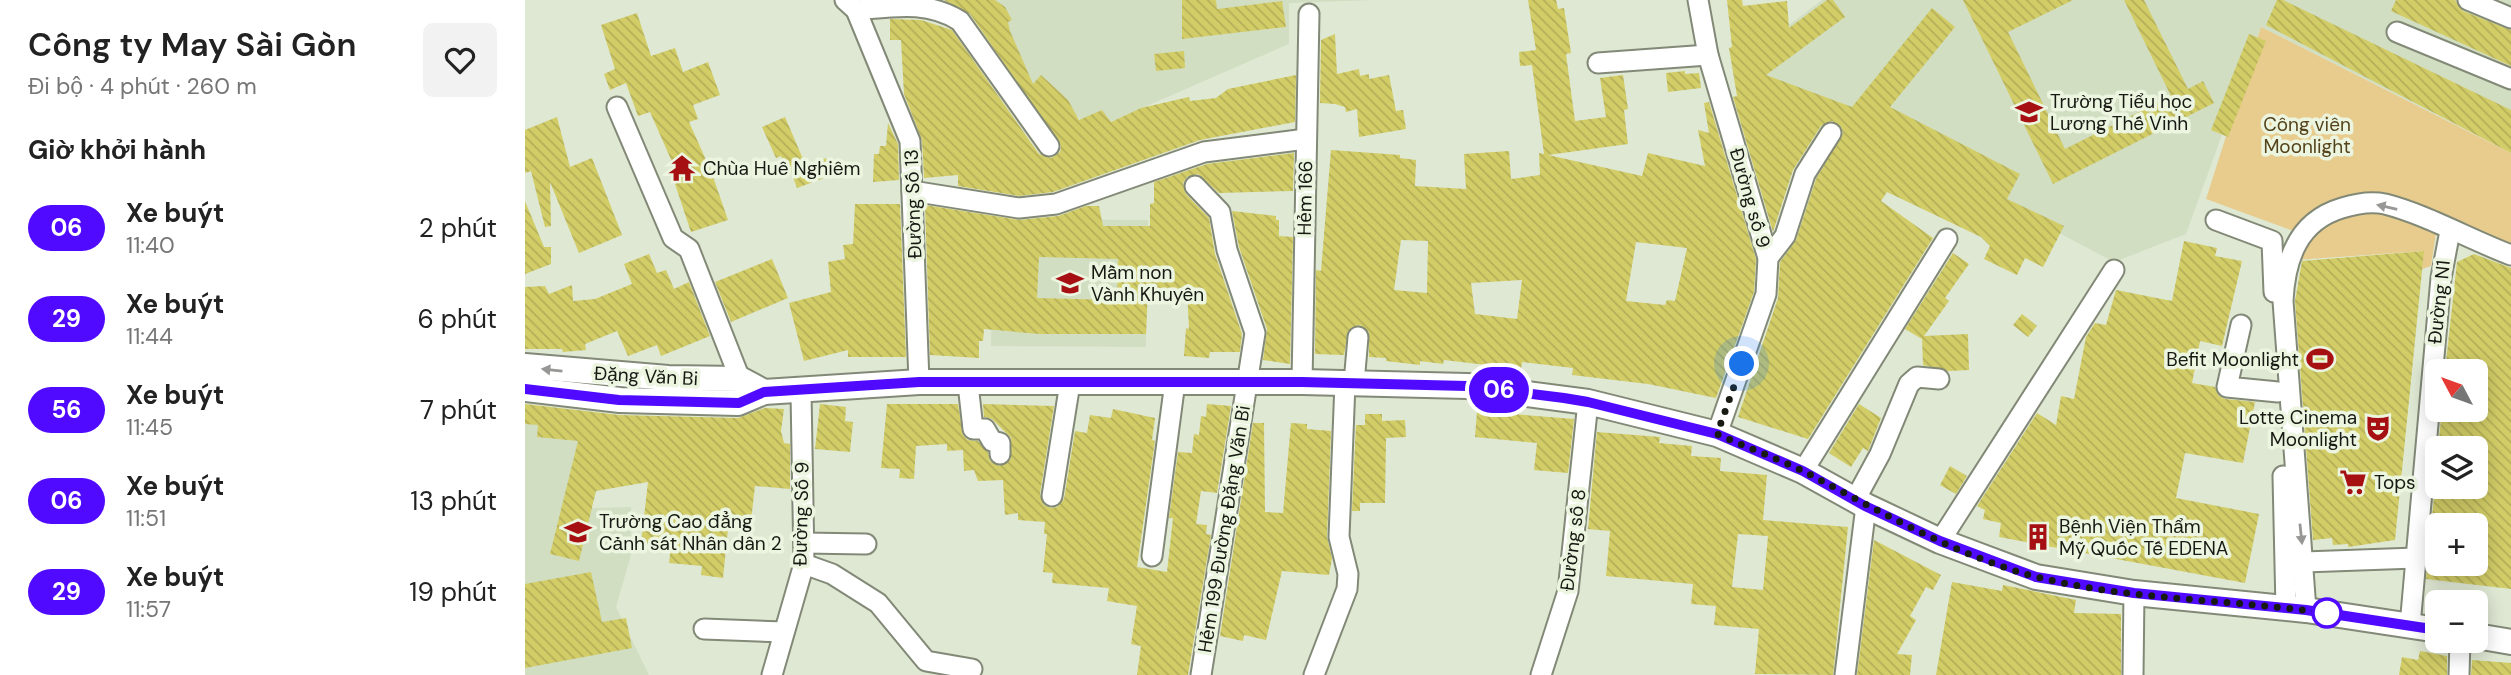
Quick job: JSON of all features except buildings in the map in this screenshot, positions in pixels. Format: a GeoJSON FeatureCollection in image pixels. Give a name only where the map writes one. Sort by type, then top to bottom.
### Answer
{"type":"FeatureCollection","features":[{"type":"Feature","properties":{"kind":"main road","name":"Đặng Văn Bi"},"geometry":{"type":"LineString","coordinates":[[525,366],[590,373],[740,379],[764,392]]}},
{"type":"Feature","properties":{"kind":"main road","name":"Đặng Văn Bi"},"geometry":{"type":"LineString","coordinates":[[525,389],[619,400],[739,403],[764,392],[801,392],[919,382],[1302,382],[1467,386],[1588,402],[1717,434],[1803,471],[1860,503],[1940,541],[2036,577],[2134,593],[2296,609],[2425,628]]}},
{"type":"Feature","properties":{"kind":"main road"},"geometry":{"type":"LineString","coordinates":[[2488,638],[2511,642]]}},
{"type":"Feature","properties":{"kind":"street","name":"Đường số 9"},"geometry":{"type":"LineString","coordinates":[[1697,0],[1708,55],[1767,258],[1766,294],[1717,434]]}},
{"type":"Feature","properties":{"kind":"street"},"geometry":{"type":"LineString","coordinates":[[2468,0],[2511,18]]}},
{"type":"Feature","properties":{"kind":"street"},"geometry":{"type":"LineString","coordinates":[[851,5],[920,5],[946,12],[960,21],[1049,146]]}},
{"type":"Feature","properties":{"kind":"street","name":"Đường Số 13"},"geometry":{"type":"LineString","coordinates":[[851,5],[910,141],[919,382]]}},
{"type":"Feature","properties":{"kind":"street","name":"Hẻm 166"},"geometry":{"type":"LineString","coordinates":[[1302,382],[1309,14]]}},
{"type":"Feature","properties":{"kind":"street"},"geometry":{"type":"LineString","coordinates":[[2397,32],[2511,79]]}},
{"type":"Feature","properties":{"kind":"street"},"geometry":{"type":"LineString","coordinates":[[1598,64],[1708,55]]}},
{"type":"Feature","properties":{"kind":"street"},"geometry":{"type":"LineString","coordinates":[[617,107],[673,238],[689,249],[740,379]]}},
{"type":"Feature","properties":{"kind":"street"},"geometry":{"type":"LineString","coordinates":[[1767,258],[1785,236],[1805,174],[1831,134]]}},
{"type":"Feature","properties":{"kind":"street"},"geometry":{"type":"LineString","coordinates":[[912,191],[1019,208],[1056,204],[1204,152],[1306,139]]}},
{"type":"Feature","properties":{"kind":"street","name":"Hẻm 199 Đường Đặng Văn Bi"},"geometry":{"type":"LineString","coordinates":[[1195,186],[1220,212],[1227,250],[1255,333],[1201,675]]}},
{"type":"Feature","properties":{"kind":"street"},"geometry":{"type":"LineString","coordinates":[[2296,609],[2304,562],[2283,301],[2285,271],[2292,250],[2318,219],[2356,204],[2384,204],[2511,255]]}},
{"type":"Feature","properties":{"kind":"street"},"geometry":{"type":"LineString","coordinates":[[2216,220],[2272,241],[2278,392],[2296,609]]}},
{"type":"Feature","properties":{"kind":"street","name":"Đường N1"},"geometry":{"type":"LineString","coordinates":[[2410,626],[2441,278],[2450,231]]}},
{"type":"Feature","properties":{"kind":"street"},"geometry":{"type":"LineString","coordinates":[[1803,471],[1947,239]]}},
{"type":"Feature","properties":{"kind":"street"},"geometry":{"type":"LineString","coordinates":[[1940,541],[2113,271]]}},
{"type":"Feature","properties":{"kind":"street"},"geometry":{"type":"LineString","coordinates":[[2241,325],[2227,387],[2278,392]]}},
{"type":"Feature","properties":{"kind":"street"},"geometry":{"type":"LineString","coordinates":[[1314,675],[1347,589],[1348,574],[1339,537],[1349,383],[1358,337]]}},
{"type":"Feature","properties":{"kind":"street"},"geometry":{"type":"LineString","coordinates":[[1845,675],[1860,503],[1909,384],[1917,377],[1939,379]]}},
{"type":"Feature","properties":{"kind":"street"},"geometry":{"type":"LineString","coordinates":[[1152,556],[1175,382]]}},
{"type":"Feature","properties":{"kind":"street"},"geometry":{"type":"LineString","coordinates":[[1052,496],[1070,383]]}},
{"type":"Feature","properties":{"kind":"street"},"geometry":{"type":"LineString","coordinates":[[968,384],[973,429],[985,429],[992,441],[1000,443],[1000,454]]}},
{"type":"Feature","properties":{"kind":"street","name":"Đường Số 9"},"geometry":{"type":"LineString","coordinates":[[772,675],[804,564],[801,392]]}},
{"type":"Feature","properties":{"kind":"street","name":"Đường số 8"},"geometry":{"type":"LineString","coordinates":[[1541,675],[1568,591],[1588,402]]}},
{"type":"Feature","properties":{"kind":"street"},"geometry":{"type":"LineString","coordinates":[[804,543],[866,544]]}},
{"type":"Feature","properties":{"kind":"street"},"geometry":{"type":"LineString","coordinates":[[2304,562],[2416,558]]}},
{"type":"Feature","properties":{"kind":"street"},"geometry":{"type":"LineString","coordinates":[[804,564],[832,574],[878,603],[926,668],[972,669]]}},
{"type":"Feature","properties":{"kind":"street"},"geometry":{"type":"LineString","coordinates":[[2133,675],[2134,593]]}},
{"type":"Feature","properties":{"kind":"street"},"geometry":{"type":"LineString","coordinates":[[704,629],[784,632]]}},
{"type":"Feature","properties":{"kind":"street"},"geometry":{"type":"LineString","coordinates":[[2459,675],[2460,653]]}},
{"type":"Feature","properties":{"kind":"shaded area"},"geometry":{"type":"Polygon","coordinates":[[[995,0],[1374,0],[1289,3],[1289,44],[1094,129],[1023,76],[995,0]]]}},
{"type":"Feature","properties":{"kind":"shaded area","name":"Trường Tiểu học Lương Thế Vinh"},"geometry":{"type":"Polygon","coordinates":[[[1822,0],[2511,0],[2511,152],[2261,27],[2186,234],[2114,262],[1753,72],[1756,50],[1822,0]]]}},
{"type":"Feature","properties":{"kind":"shaded area","name":"Mầm non Vành Khuyên"},"geometry":{"type":"Polygon","coordinates":[[[993,219],[1148,220],[1146,347],[991,346],[993,219]]]}},
{"type":"Feature","properties":{"kind":"shaded area","name":"Trường Cao đẳng Cảnh sát Nhân dân 2"},"geometry":{"type":"Polygon","coordinates":[[[525,409],[576,416],[591,508],[631,507],[631,555],[616,607],[649,675],[525,675],[525,409]]]}},
{"type":"Feature","properties":{"kind":"green space","name":"Công viên Moonlight"},"geometry":{"type":"Polygon","coordinates":[[[2261,27],[2511,153],[2511,245],[2374,199],[2296,232],[2206,199],[2261,27]]]}},
{"type":"Feature","properties":{"kind":"green space"},"geometry":{"type":"Polygon","coordinates":[[[2379,208],[2436,233],[2431,266],[2422,269],[2423,251],[2296,260],[2326,219],[2379,208]]]}},
{"type":"Feature","properties":{"kind":"bus line","name":"06"},"geometry":{"type":"LineString","coordinates":[[525,389],[619,400],[739,403],[764,392],[801,392],[919,382],[1302,382],[1467,386],[1564,398],[1717,434],[1803,471],[1865,506],[1940,541],[2036,577],[2134,593],[2306,610],[2425,628]]}},
{"type":"Feature","properties":{"kind":"place","name":"Trường Tiểu học Lương Thế Vinh"},"geometry":{"type":"Point","coordinates":[2029,112]}},
{"type":"Feature","properties":{"kind":"place","name":"Chùa Huê Nghiêm"},"geometry":{"type":"Point","coordinates":[682,168]}},
{"type":"Feature","properties":{"kind":"place","name":"Mầm non Vành Khuyên"},"geometry":{"type":"Point","coordinates":[1070,283]}},
{"type":"Feature","properties":{"kind":"place","name":"Befit Moonlight"},"geometry":{"type":"Point","coordinates":[2320,359]}},
{"type":"Feature","properties":{"kind":"place","name":"Lotte Cinema Moonlight"},"geometry":{"type":"Point","coordinates":[2378,428]}},
{"type":"Feature","properties":{"kind":"place","name":"Tops"},"geometry":{"type":"Point","coordinates":[2353,482]}},
{"type":"Feature","properties":{"kind":"place","name":"Trường Cao đẳng Cảnh sát Nhân dân 2"},"geometry":{"type":"Point","coordinates":[578,532]}},
{"type":"Feature","properties":{"kind":"place","name":"Bệnh Viện Thẩm Mỹ Quốc Tế EDENA"},"geometry":{"type":"Point","coordinates":[2038,537]}},
{"type":"Feature","properties":{"kind":"route"},"geometry":{"type":"LineString","coordinates":[[1742,364],[1717,434],[1803,471],[1865,506],[1940,541],[2036,577],[2134,593],[2332,614],[2327,613]]}}]}
